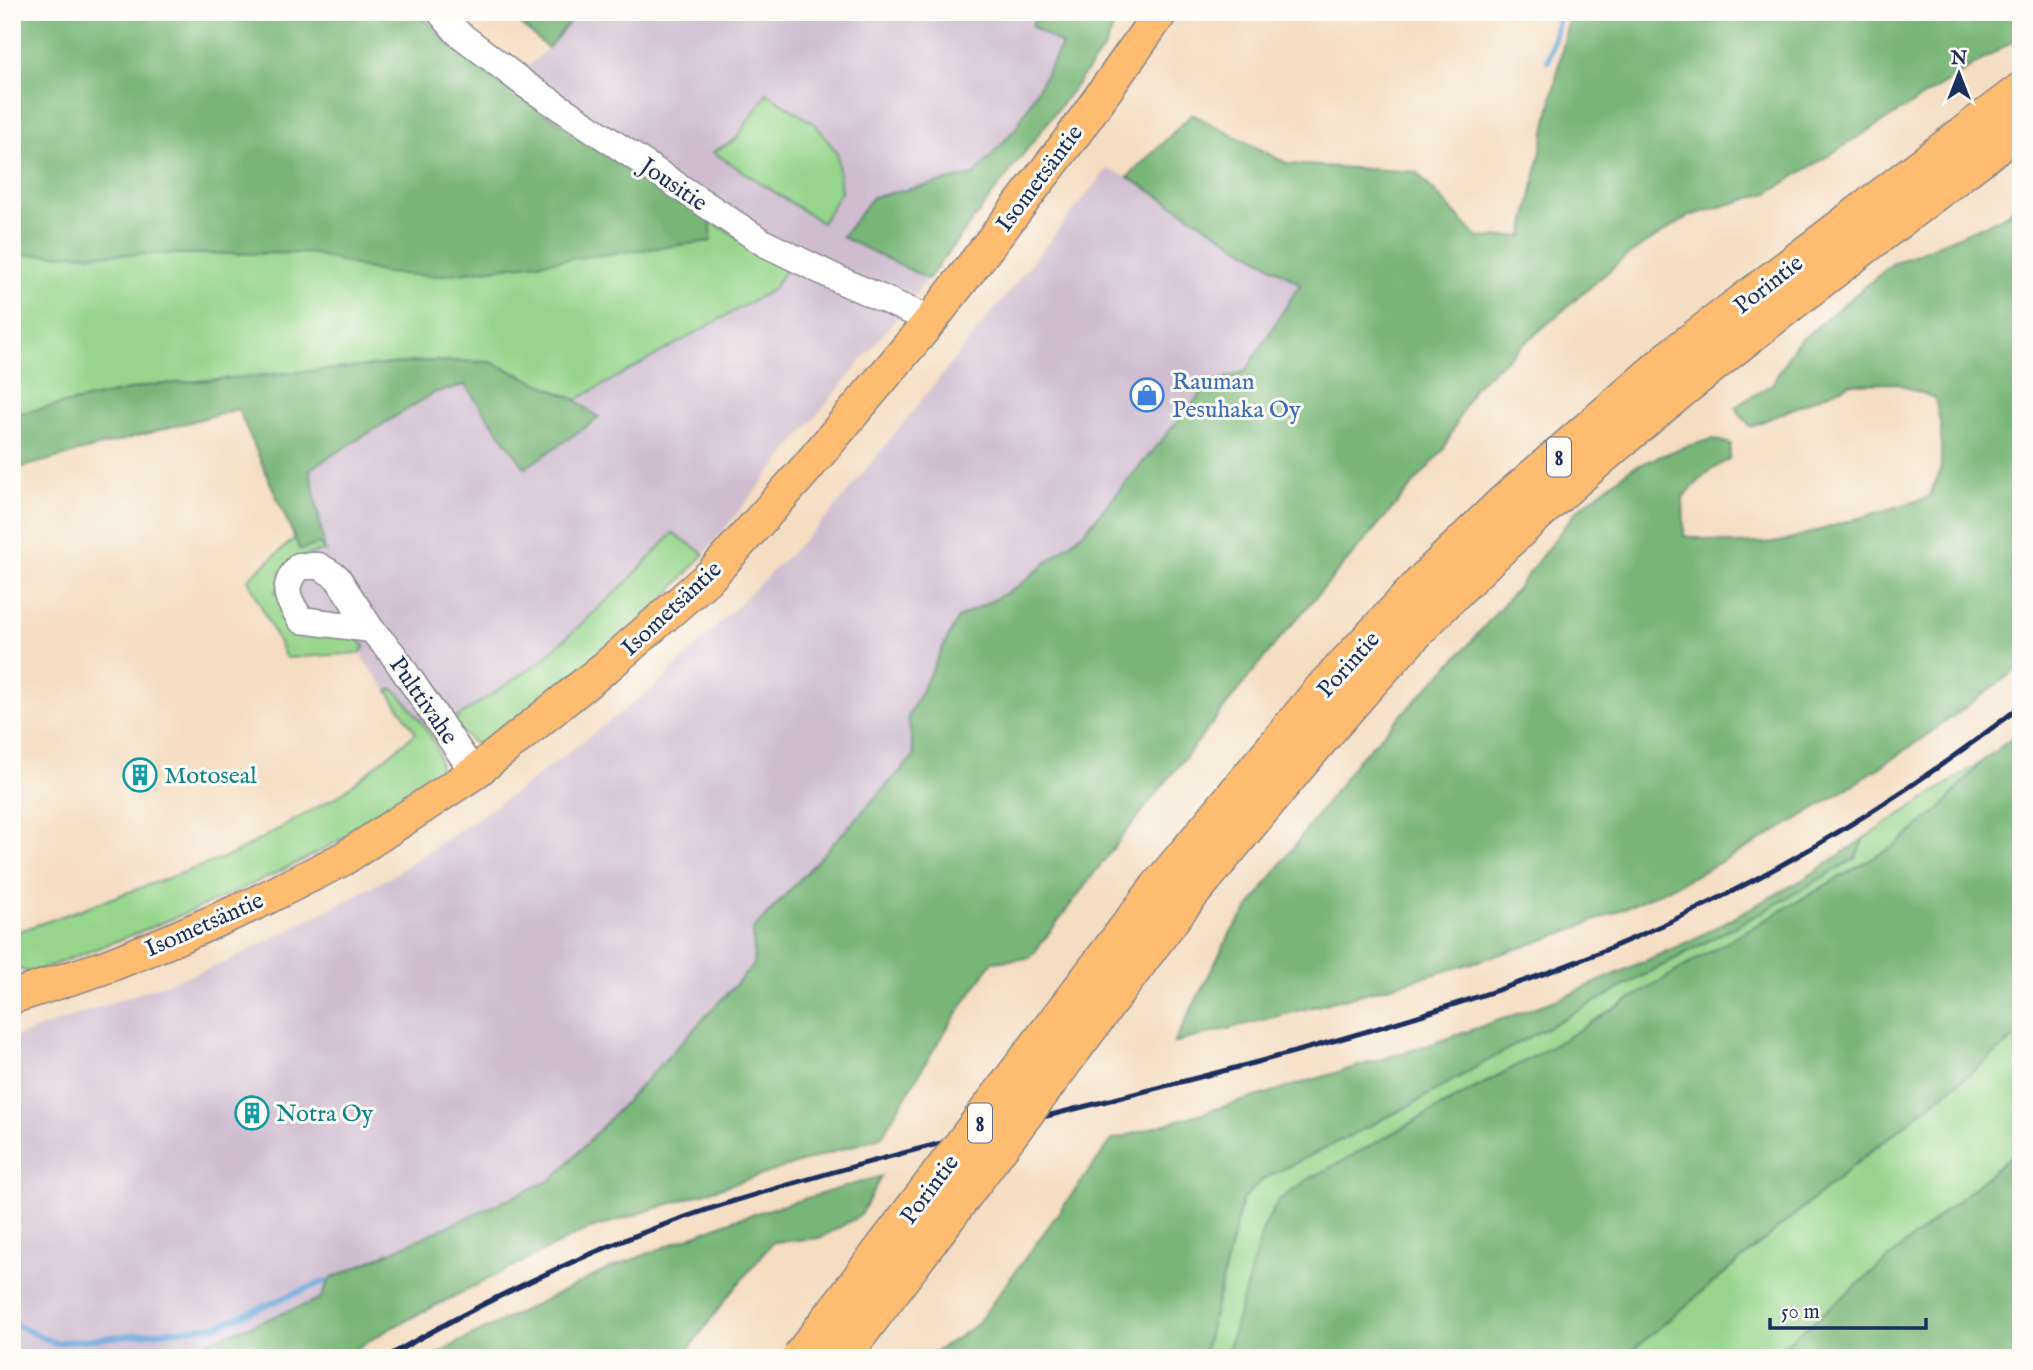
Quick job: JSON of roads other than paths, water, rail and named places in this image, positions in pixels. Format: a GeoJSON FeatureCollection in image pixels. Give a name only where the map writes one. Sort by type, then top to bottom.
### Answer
{"type":"FeatureCollection","features":[{"type":"Feature","properties":{"kind":"highway","name":"Porintie"},"geometry":{"type":"LineString","coordinates":[[840,1358],[1170,896],[1324,689],[1432,574],[1504,504],[1679,352],[2021,92]]}},
{"type":"Feature","properties":{"kind":"highway","name":"Porintie"},"geometry":{"type":"LineString","coordinates":[[801,1358],[1170,896],[1451,594],[1518,531],[1704,370],[2021,126]]}},
{"type":"Feature","properties":{"kind":"main road","name":"Isometsäntie"},"geometry":{"type":"LineString","coordinates":[[12,997],[105,967],[256,903],[343,859],[474,774],[607,666],[711,575],[805,470],[931,320],[1072,137],[1161,12]]}},
{"type":"Feature","properties":{"kind":"street","name":"Jousitie"},"geometry":{"type":"LineString","coordinates":[[440,12],[458,33],[526,85],[764,243],[931,320]]}},
{"type":"Feature","properties":{"kind":"street","name":"Pulttivahe"},"geometry":{"type":"LineString","coordinates":[[370,629],[392,653],[474,774]]}},
{"type":"Feature","properties":{"kind":"waterway"},"geometry":{"type":"LineString","coordinates":[[1548,61],[1561,12]]}},
{"type":"Feature","properties":{"kind":"waterway"},"geometry":{"type":"LineString","coordinates":[[12,1323],[55,1343],[216,1326],[325,1281]]}},
{"type":"Feature","properties":{"kind":"railway"},"geometry":{"type":"LineString","coordinates":[[385,1358],[512,1290],[599,1251],[688,1216],[836,1171],[1347,1037],[1449,1006],[1612,947],[1736,890],[1853,823],[1911,786],[2021,706]]}},
{"type":"Feature","properties":{"kind":"place","name":"Rauman Pesuhaka Oy"},"geometry":{"type":"Point","coordinates":[1147,395]}},
{"type":"Feature","properties":{"kind":"place","name":"Motoseal"},"geometry":{"type":"Point","coordinates":[140,775]}},
{"type":"Feature","properties":{"kind":"place","name":"Notra Oy"},"geometry":{"type":"Point","coordinates":[252,1113]}}]}
